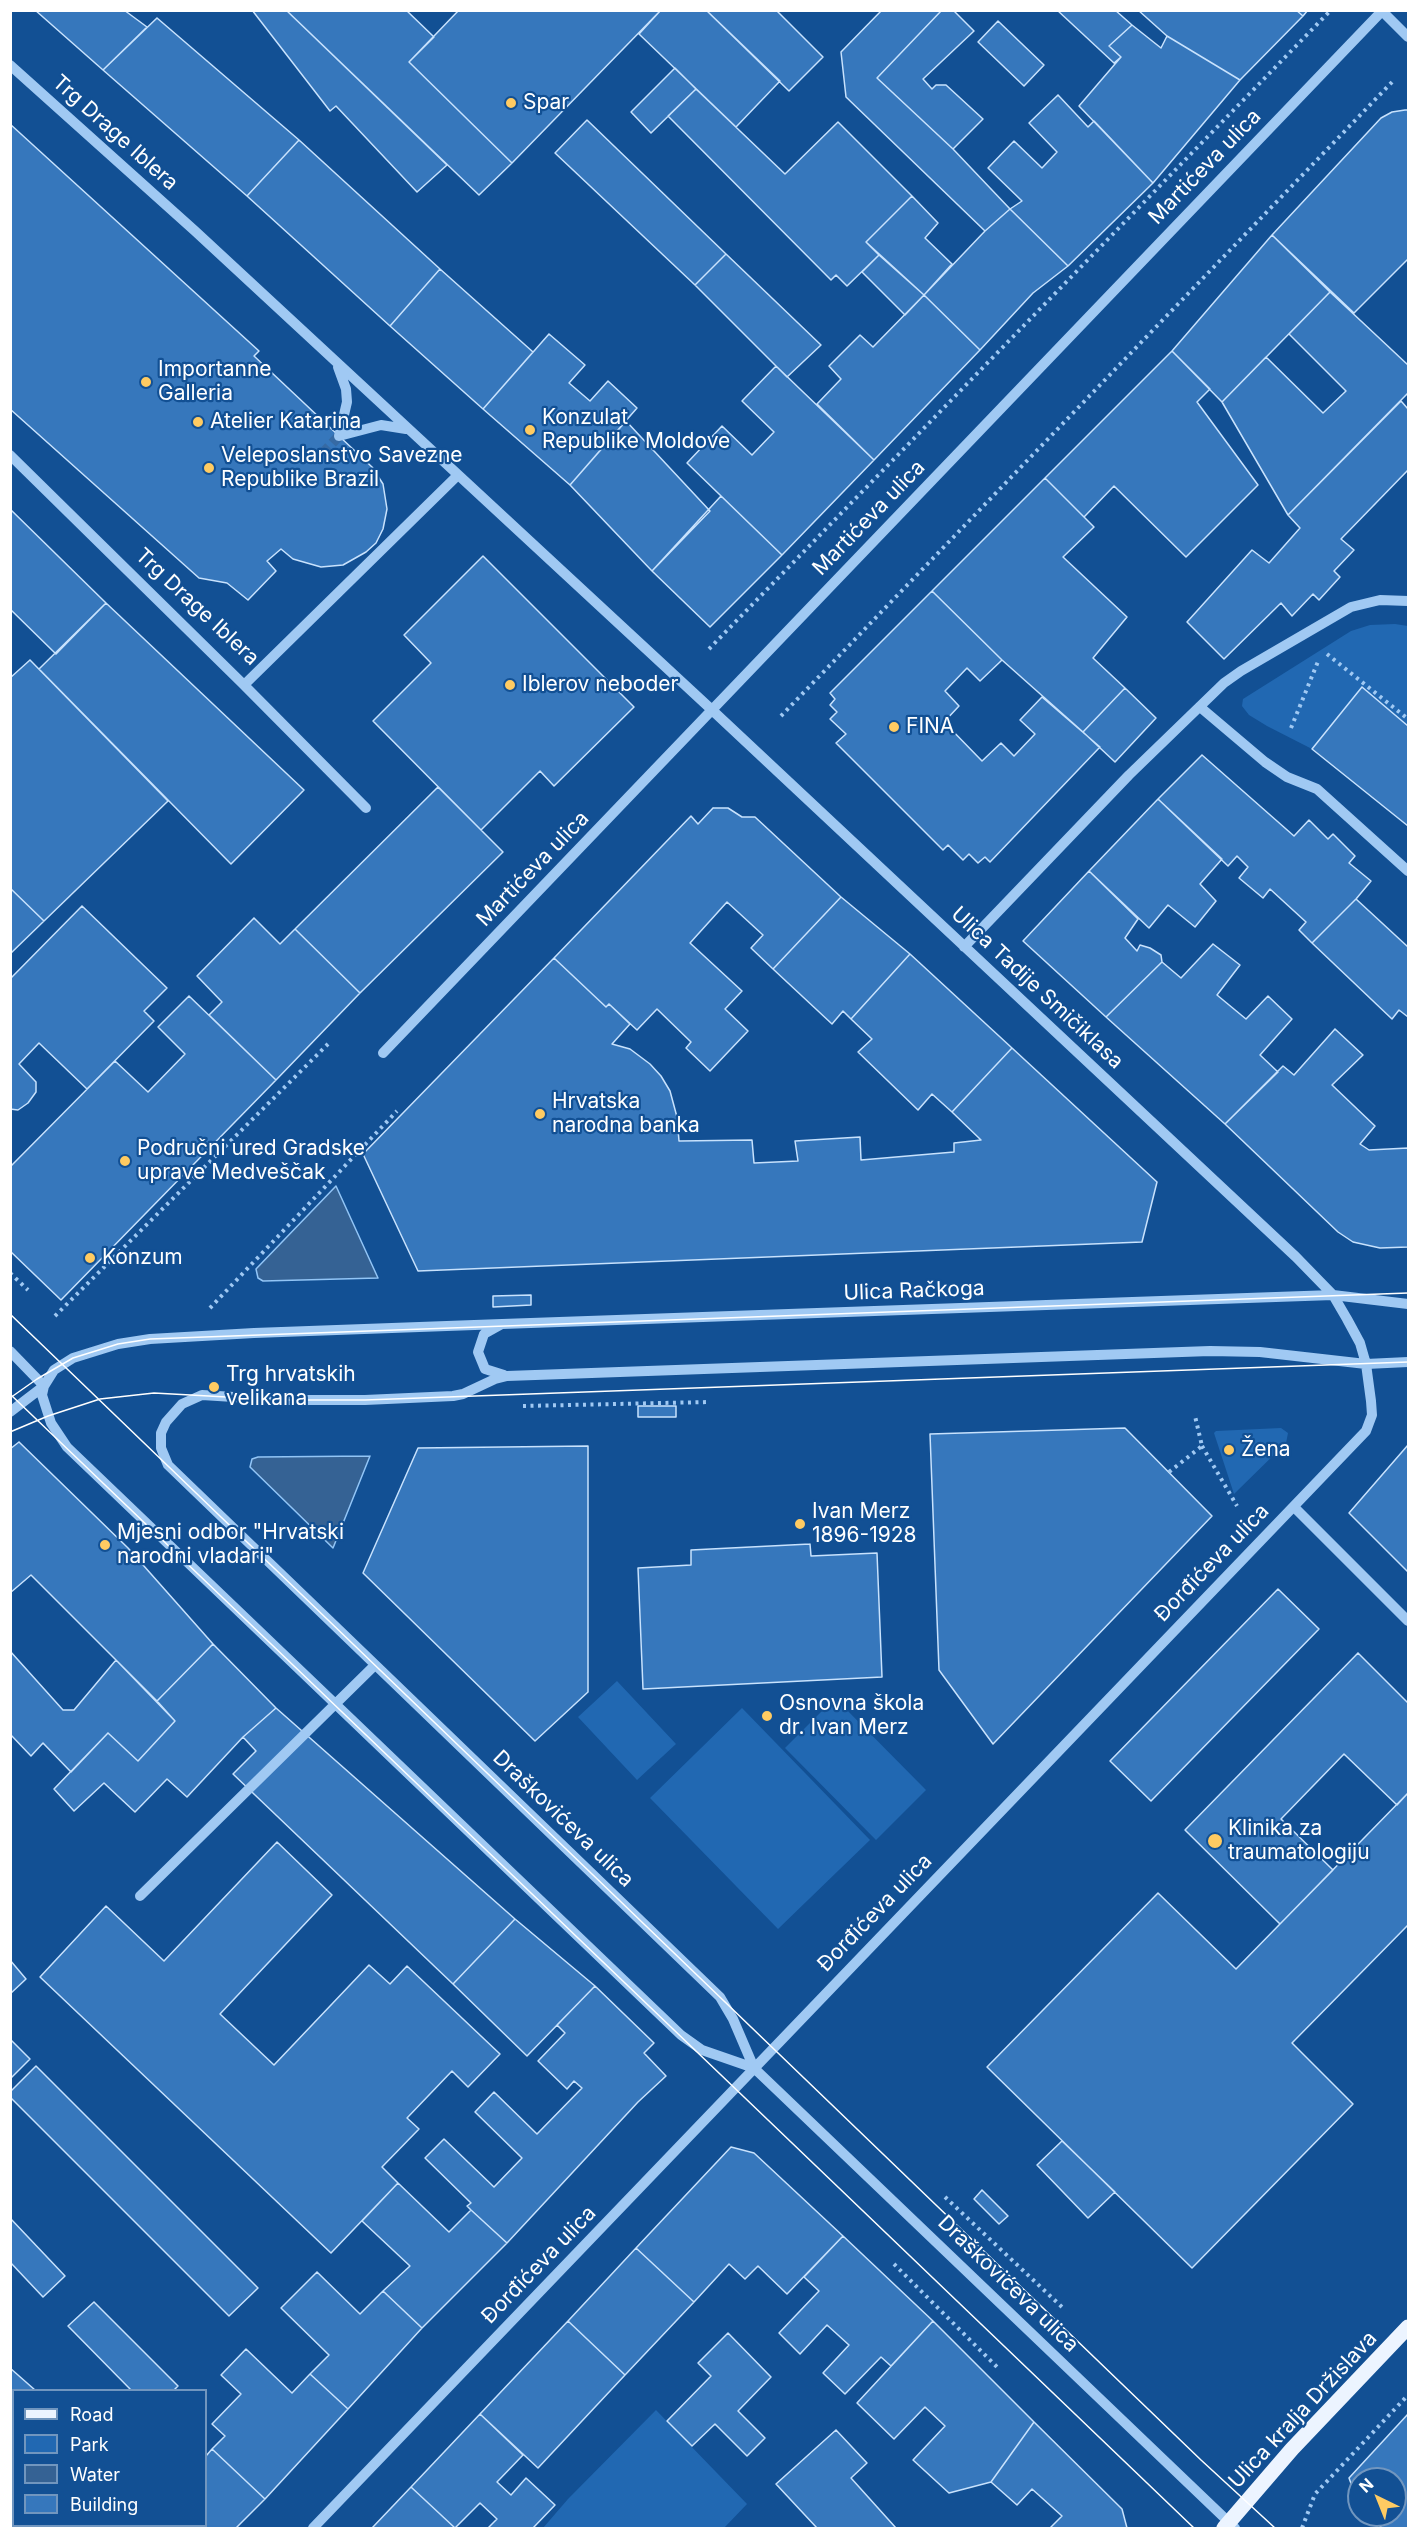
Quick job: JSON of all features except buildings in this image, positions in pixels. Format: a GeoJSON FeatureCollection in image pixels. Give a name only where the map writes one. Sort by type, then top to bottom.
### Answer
{"type":"FeatureCollection","features":[{"type":"Feature","properties":{"kind":"main road","name":"Ulica kralja Držislava"},"geometry":{"type":"LineString","coordinates":[[1229,2527],[1292,2449],[1408,2327]]}},
{"type":"Feature","properties":{"kind":"street"},"geometry":{"type":"LineString","coordinates":[[1382,11],[1408,37]]}},
{"type":"Feature","properties":{"kind":"street","name":"Martićeva ulica"},"geometry":{"type":"LineString","coordinates":[[383,1053],[1382,11]]}},
{"type":"Feature","properties":{"kind":"street","name":"Trg Drage Iblera"},"geometry":{"type":"LineString","coordinates":[[10,65],[335,361],[712,710]]}},
{"type":"Feature","properties":{"kind":"street"},"geometry":{"type":"LineString","coordinates":[[335,361],[342,373],[347,402],[339,436],[381,425],[394,425],[409,430]]}},
{"type":"Feature","properties":{"kind":"street","name":"Trg Drage Iblera"},"geometry":{"type":"LineString","coordinates":[[10,455],[244,685],[458,475]]}},
{"type":"Feature","properties":{"kind":"street"},"geometry":{"type":"LineString","coordinates":[[964,946],[1130,775],[1241,670],[1351,607],[1380,600],[1408,601]]}},
{"type":"Feature","properties":{"kind":"street"},"geometry":{"type":"LineString","coordinates":[[244,685],[366,808]]}},
{"type":"Feature","properties":{"kind":"street"},"geometry":{"type":"LineString","coordinates":[[1200,707],[1265,762],[1287,777],[1317,789],[1408,871]]}},
{"type":"Feature","properties":{"kind":"street","name":"Ulica Tadije Smičiklasa"},"geometry":{"type":"LineString","coordinates":[[712,710],[1296,1257],[1333,1296]]}},
{"type":"Feature","properties":{"kind":"street","name":"Ulica Račkoga"},"geometry":{"type":"LineString","coordinates":[[502,1324],[1333,1296],[1408,1304]]}},
{"type":"Feature","properties":{"kind":"street","name":"Đorđićeva ulica"},"geometry":{"type":"LineString","coordinates":[[314,2529],[1366,1431],[1372,1415],[1366,1364],[1360,1343],[1333,1296]]}},
{"type":"Feature","properties":{"kind":"street"},"geometry":{"type":"LineString","coordinates":[[502,1324],[484,1334],[478,1352],[485,1369],[507,1376],[1210,1351],[1260,1352],[1366,1364],[1408,1362]]}},
{"type":"Feature","properties":{"kind":"street"},"geometry":{"type":"LineString","coordinates":[[10,1412],[44,1386],[54,1371],[73,1358],[118,1344],[150,1339],[254,1332],[502,1324]]}},
{"type":"Feature","properties":{"kind":"street"},"geometry":{"type":"LineString","coordinates":[[10,1351],[44,1386]]}},
{"type":"Feature","properties":{"kind":"street","name":"Draškovićeva ulica"},"geometry":{"type":"LineString","coordinates":[[507,1376],[453,1396],[312,1400],[202,1395],[182,1404],[165,1422],[161,1441],[168,1466],[720,1997],[733,2019],[754,2068],[1229,2527]]}},
{"type":"Feature","properties":{"kind":"street","name":"Draškovićeva ulica"},"geometry":{"type":"LineString","coordinates":[[44,1386],[42,1395],[48,1416],[67,1447],[681,2035],[702,2050],[754,2068]]}},
{"type":"Feature","properties":{"kind":"street"},"geometry":{"type":"LineString","coordinates":[[1294,1507],[1408,1621]]}},
{"type":"Feature","properties":{"kind":"street"},"geometry":{"type":"LineString","coordinates":[[140,1896],[375,1665]]}},
{"type":"Feature","properties":{"kind":"path"},"geometry":{"type":"LineString","coordinates":[[709,649],[1331,10]]}},
{"type":"Feature","properties":{"kind":"path"},"geometry":{"type":"LineString","coordinates":[[781,716],[1394,80]]}},
{"type":"Feature","properties":{"kind":"path"},"geometry":{"type":"LineString","coordinates":[[1291,728],[1320,657],[1325,653],[1408,718]]}},
{"type":"Feature","properties":{"kind":"path"},"geometry":{"type":"LineString","coordinates":[[55,1316],[328,1044]]}},
{"type":"Feature","properties":{"kind":"path"},"geometry":{"type":"LineString","coordinates":[[209,1308],[397,1112]]}},
{"type":"Feature","properties":{"kind":"path"},"geometry":{"type":"LineString","coordinates":[[10,1273],[28,1290]]}},
{"type":"Feature","properties":{"kind":"path"},"geometry":{"type":"LineString","coordinates":[[518,1406],[709,1402]]}},
{"type":"Feature","properties":{"kind":"path"},"geometry":{"type":"LineString","coordinates":[[1195,1416],[1202,1446],[1237,1506]]}},
{"type":"Feature","properties":{"kind":"path"},"geometry":{"type":"LineString","coordinates":[[1169,1472],[1202,1446]]}},
{"type":"Feature","properties":{"kind":"path"},"geometry":{"type":"LineString","coordinates":[[945,2197],[1063,2308]]}},
{"type":"Feature","properties":{"kind":"path"},"geometry":{"type":"LineString","coordinates":[[894,2264],[1000,2370]]}},
{"type":"Feature","properties":{"kind":"path"},"geometry":{"type":"LineString","coordinates":[[1302,2529],[1315,2494],[1408,2395]]}},
{"type":"Feature","properties":{"kind":"green space"},"geometry":{"type":"Polygon","coordinates":[[[1370,625],[1408,626],[1408,726],[1362,687],[1312,749],[1249,715],[1242,706],[1243,699],[1351,631],[1370,625]]]}},
{"type":"Feature","properties":{"kind":"green space"},"geometry":{"type":"Polygon","coordinates":[[[1281,1428],[1288,1433],[1286,1443],[1234,1494],[1214,1433],[1216,1431],[1281,1428]]]}},
{"type":"Feature","properties":{"kind":"green space"},"geometry":{"type":"Polygon","coordinates":[[[617,1681],[676,1744],[637,1780],[578,1717],[617,1681]]]}},
{"type":"Feature","properties":{"kind":"green space"},"geometry":{"type":"Polygon","coordinates":[[[835,1698],[926,1790],[876,1840],[785,1748],[835,1698]]]}},
{"type":"Feature","properties":{"kind":"green space"},"geometry":{"type":"Polygon","coordinates":[[[742,1708],[870,1840],[778,1929],[650,1798],[742,1708]]]}},
{"type":"Feature","properties":{"kind":"green space"},"geometry":{"type":"Polygon","coordinates":[[[656,2410],[747,2504],[724,2528],[543,2528],[568,2499],[656,2410]]]}},
{"type":"Feature","properties":{"kind":"water"},"geometry":{"type":"Polygon","coordinates":[[[336,1186],[378,1278],[263,1281],[258,1278],[256,1269],[336,1186]]]}},
{"type":"Feature","properties":{"kind":"water"},"geometry":{"type":"Polygon","coordinates":[[[370,1456],[333,1548],[250,1467],[252,1459],[258,1457],[370,1456]]]}},
{"type":"Feature","properties":{"kind":"tunnel"},"geometry":{"type":"LineString","coordinates":[[322,454],[339,436]]}},
{"type":"Feature","properties":{"kind":"tram line"},"geometry":{"type":"LineString","coordinates":[[10,1398],[73,1358],[118,1344],[150,1339],[1408,1293]]}},
{"type":"Feature","properties":{"kind":"tram line"},"geometry":{"type":"LineString","coordinates":[[10,1314],[1201,2460],[1275,2528]]}},
{"type":"Feature","properties":{"kind":"tram line"},"geometry":{"type":"LineString","coordinates":[[10,1432],[48,1416],[100,1399],[154,1393],[281,1400],[365,1400],[1408,1362]]}},
{"type":"Feature","properties":{"kind":"tram line"},"geometry":{"type":"LineString","coordinates":[[10,1394],[1194,2528]]}},
{"type":"Feature","properties":{"kind":"place","name":"Spar"},"geometry":{"type":"Point","coordinates":[511,103]}},
{"type":"Feature","properties":{"kind":"place","name":"Importanne Galleria"},"geometry":{"type":"Point","coordinates":[146,382]}},
{"type":"Feature","properties":{"kind":"place","name":"Atelier Katarina"},"geometry":{"type":"Point","coordinates":[198,422]}},
{"type":"Feature","properties":{"kind":"place","name":"Konzulat Republike Moldove"},"geometry":{"type":"Point","coordinates":[530,430]}},
{"type":"Feature","properties":{"kind":"place","name":"Veleposlanstvo Savezne Republike Brazil"},"geometry":{"type":"Point","coordinates":[209,468]}},
{"type":"Feature","properties":{"kind":"place","name":"Iblerov neboder"},"geometry":{"type":"Point","coordinates":[510,685]}},
{"type":"Feature","properties":{"kind":"place","name":"FINA"},"geometry":{"type":"Point","coordinates":[894,727]}},
{"type":"Feature","properties":{"kind":"place","name":"Hrvatska narodna banka"},"geometry":{"type":"Point","coordinates":[540,1114]}},
{"type":"Feature","properties":{"kind":"place","name":"Područni ured Gradske uprave Medveščak"},"geometry":{"type":"Point","coordinates":[125,1161]}},
{"type":"Feature","properties":{"kind":"place","name":"Konzum"},"geometry":{"type":"Point","coordinates":[90,1258]}},
{"type":"Feature","properties":{"kind":"place","name":"Trg hrvatskih velikana"},"geometry":{"type":"Point","coordinates":[214,1387]}},
{"type":"Feature","properties":{"kind":"place","name":"Žena"},"geometry":{"type":"Point","coordinates":[1229,1450]}},
{"type":"Feature","properties":{"kind":"place","name":"Ivan Merz 1896-1928"},"geometry":{"type":"Point","coordinates":[800,1524]}},
{"type":"Feature","properties":{"kind":"place","name":"Mjesni odbor \"Hrvatski narodni vladari\""},"geometry":{"type":"Point","coordinates":[105,1545]}},
{"type":"Feature","properties":{"kind":"place","name":"Osnovna škola dr. Ivan Merz"},"geometry":{"type":"Point","coordinates":[767,1716]}},
{"type":"Feature","properties":{"kind":"place","name":"Klinika za traumatologiju"},"geometry":{"type":"Point","coordinates":[1215,1841]}}]}
